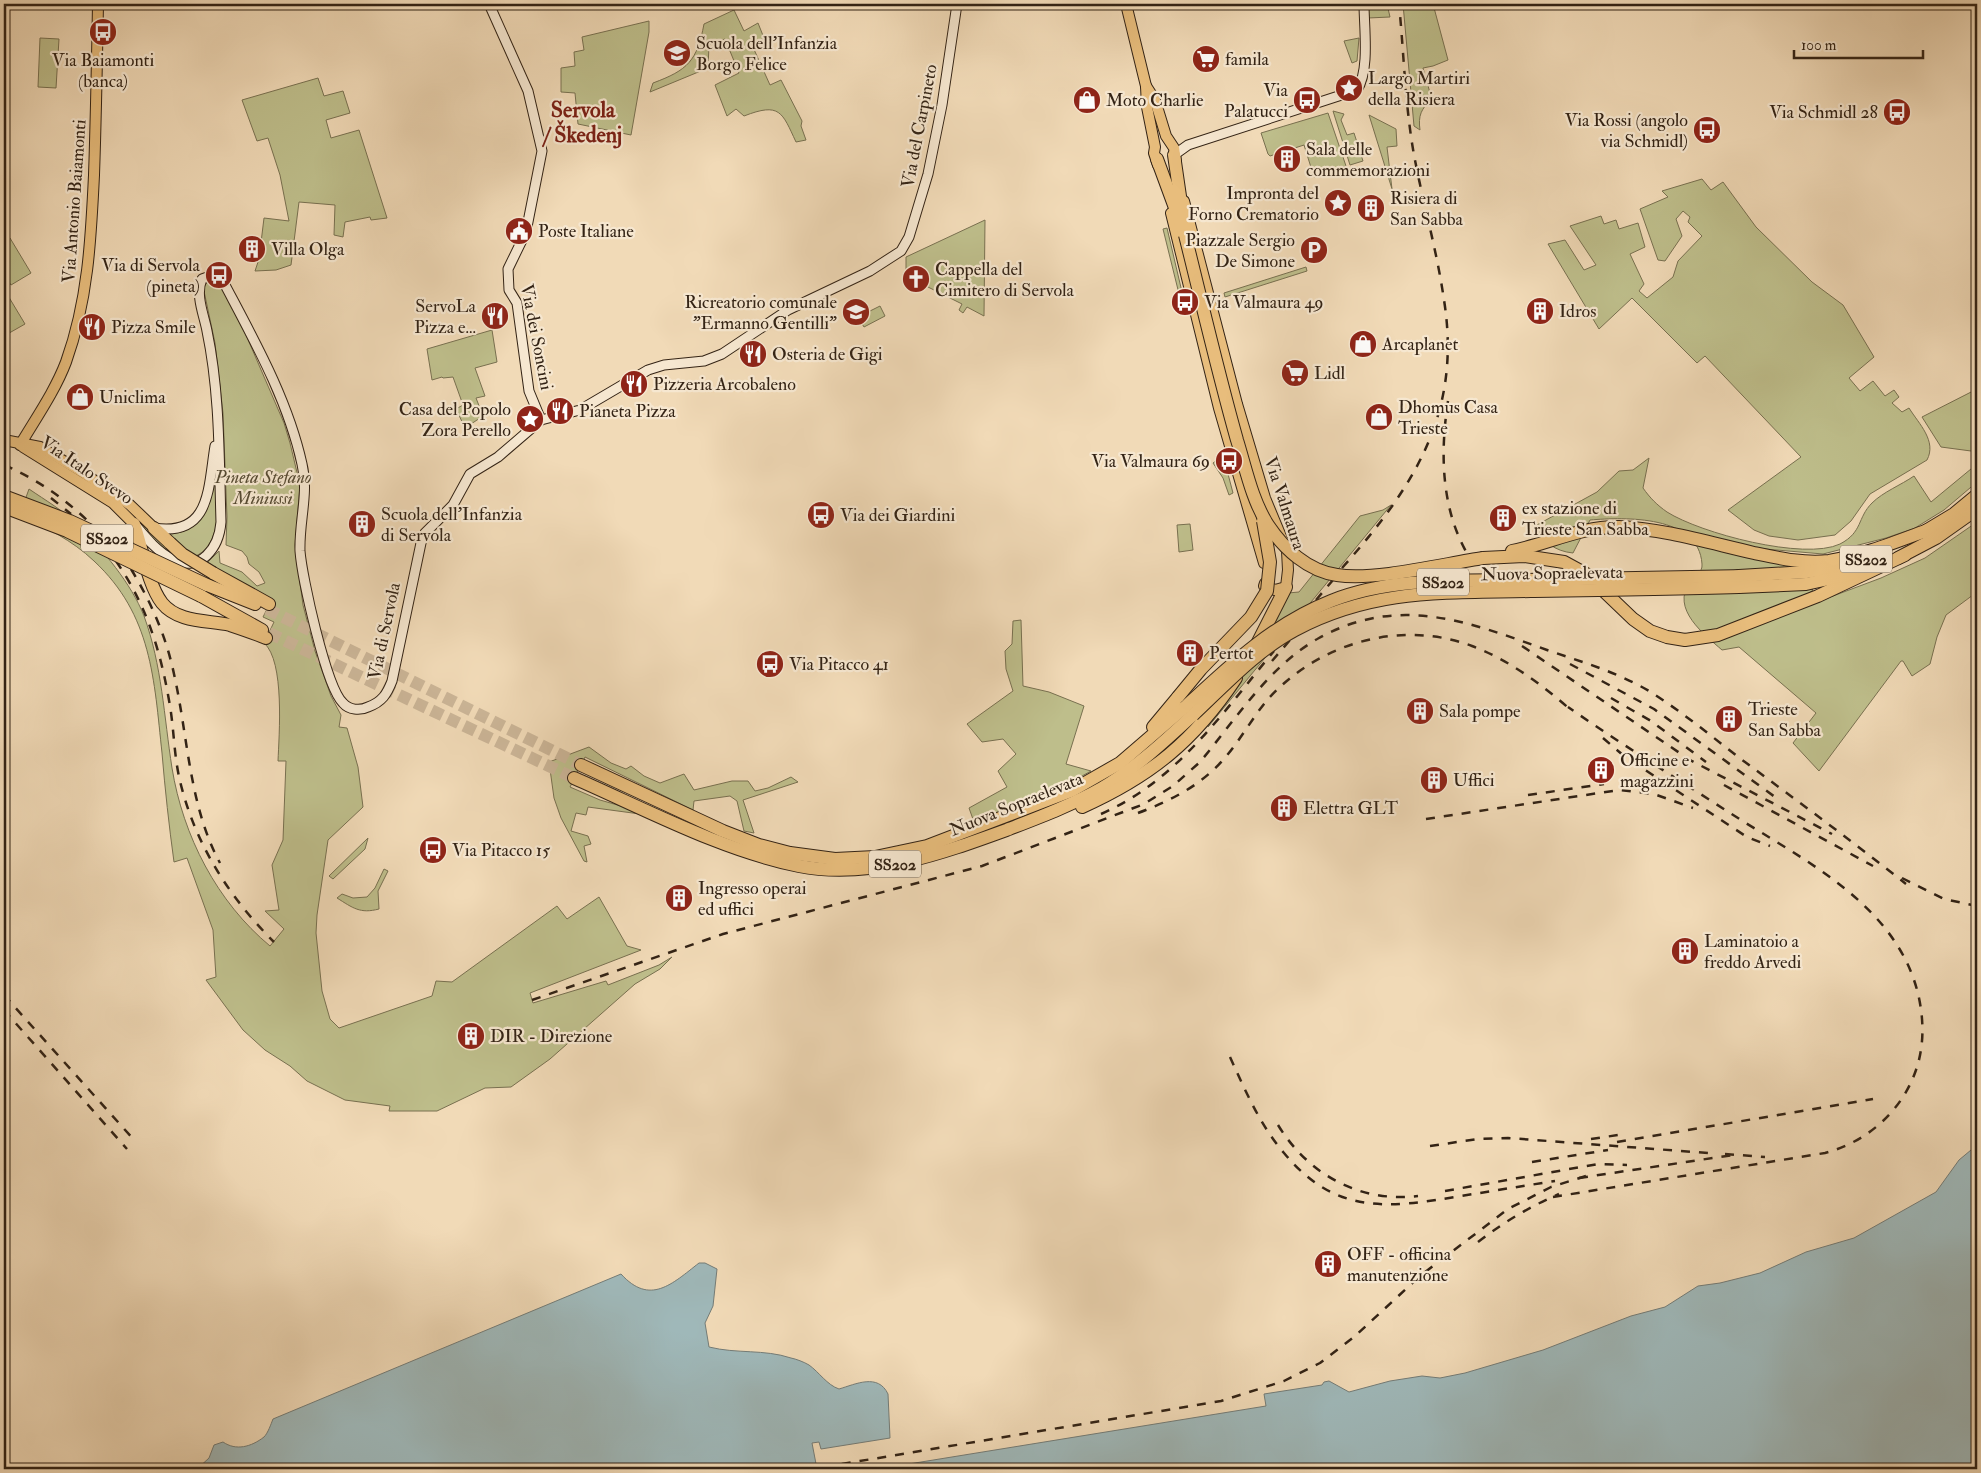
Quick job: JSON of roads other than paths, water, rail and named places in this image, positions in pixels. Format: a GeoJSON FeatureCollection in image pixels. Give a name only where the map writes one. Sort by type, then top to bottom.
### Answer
{"type":"FeatureCollection","features":[{"type":"Feature","properties":{"kind":"highway"},"geometry":{"type":"LineString","coordinates":[[1171,147],[1185,235],[1229,411],[1253,492],[1262,514],[1270,562],[1267,591],[1251,617],[1201,669],[1186,706]]}},
{"type":"Feature","properties":{"kind":"highway"},"geometry":{"type":"LineString","coordinates":[[1156,153],[1185,235]]}},
{"type":"Feature","properties":{"kind":"highway","name":"Nuova Sopraelevata"},"geometry":{"type":"LineString","coordinates":[[1739,582],[1806,572],[1866,559],[1900,546],[1931,529],[1977,495]]}},
{"type":"Feature","properties":{"kind":"highway","name":"SS202"},"geometry":{"type":"LineString","coordinates":[[4,496],[70,521],[204,590],[267,636],[188,618],[163,604],[154,588],[141,545],[134,524]]}},
{"type":"Feature","properties":{"kind":"highway","name":"SS202"},"geometry":{"type":"LineString","coordinates":[[4,507],[67,531],[204,590],[268,607],[190,559],[170,544],[154,528]]}},
{"type":"Feature","properties":{"kind":"highway","name":"Nuova Sopraelevata"},"geometry":{"type":"LineString","coordinates":[[581,764],[723,831],[758,845],[790,853],[835,859],[875,857],[928,846],[1047,802],[1071,791],[1156,725],[1233,676],[1275,642],[1328,614],[1368,601],[1426,593],[1739,582],[1806,584],[1868,570],[1905,555],[1961,522],[1977,509]]}},
{"type":"Feature","properties":{"kind":"highway"},"geometry":{"type":"LineString","coordinates":[[1262,514],[1285,546],[1295,556],[1308,564],[1336,575],[1376,575],[1483,558],[1530,548],[1595,528],[1619,527],[1657,532],[1778,558],[1807,561],[1829,561],[1865,552],[1931,529]]}},
{"type":"Feature","properties":{"kind":"highway"},"geometry":{"type":"LineString","coordinates":[[1961,522],[1977,517]]}},
{"type":"Feature","properties":{"kind":"highway"},"geometry":{"type":"LineString","coordinates":[[1483,558],[1524,556],[1564,562],[1586,574],[1633,619],[1650,631],[1667,637],[1685,640],[1709,637],[1818,596],[1905,555]]}},
{"type":"Feature","properties":{"kind":"highway"},"geometry":{"type":"LineString","coordinates":[[977,840],[1011,832],[1078,809],[1135,781],[1159,764],[1202,722],[1227,692],[1259,640],[1286,587]]}},
{"type":"Feature","properties":{"kind":"highway","name":"Nuova Sopraelevata"},"geometry":{"type":"LineString","coordinates":[[574,778],[752,854],[800,866],[837,870],[866,869],[930,855],[977,840],[1052,812],[1103,787],[1148,756],[1186,706]]}},
{"type":"Feature","properties":{"kind":"main road","name":"Via Antonio Baiamonti"},"geometry":{"type":"LineString","coordinates":[[20,445],[38,416],[66,362],[86,284],[91,242],[98,4]]}},
{"type":"Feature","properties":{"kind":"main road","name":"Via dei Soncini"},"geometry":{"type":"LineString","coordinates":[[489,4],[528,90],[542,151],[526,232],[508,270],[509,290],[517,303],[529,391],[541,420]]}},
{"type":"Feature","properties":{"kind":"main road","name":"Via del Carpineto"},"geometry":{"type":"LineString","coordinates":[[901,251],[911,231],[928,174],[942,105],[957,4]]}},
{"type":"Feature","properties":{"kind":"main road","name":"Via Valmaura"},"geometry":{"type":"LineString","coordinates":[[1126,4],[1146,86],[1146,108],[1156,153],[1219,408],[1263,555],[1266,574],[1264,586],[1275,590],[1286,587],[1288,578],[1287,551],[1265,498],[1238,404],[1189,223],[1171,147],[1155,100],[1146,86]]}},
{"type":"Feature","properties":{"kind":"main road"},"geometry":{"type":"LineString","coordinates":[[1171,147],[1166,162],[1156,153],[1160,142],[1171,147],[1188,145],[1354,92],[1359,88],[1363,73],[1364,4]]}},
{"type":"Feature","properties":{"kind":"main road","name":"Via di Servola"},"geometry":{"type":"LineString","coordinates":[[134,524],[164,555],[174,560],[191,563],[209,555],[218,539],[221,522],[218,426],[210,343],[199,292],[202,279],[207,276],[213,276],[224,283],[271,377],[288,418],[302,464],[306,485],[300,535],[300,552],[310,607],[328,670],[339,698],[352,709],[364,709],[376,704],[386,695],[392,681],[417,555],[425,533],[453,505],[470,474],[498,457],[541,420],[580,410],[648,370],[672,364],[704,361],[722,354],[788,310],[870,271],[901,251]]}},
{"type":"Feature","properties":{"kind":"main road","name":"Via di Servola"},"geometry":{"type":"LineString","coordinates":[[154,528],[167,530],[185,527],[192,523],[202,510],[206,500],[218,426]]}},
{"type":"Feature","properties":{"kind":"main road","name":"Via Italo Svevo"},"geometry":{"type":"LineString","coordinates":[[4,440],[40,448],[82,472],[130,505],[154,528]]}},
{"type":"Feature","properties":{"kind":"main road","name":"Via Italo Svevo"},"geometry":{"type":"LineString","coordinates":[[20,445],[113,503],[134,524]]}},
{"type":"Feature","properties":{"kind":"water"},"geometry":{"type":"Polygon","coordinates":[[[1977,1145],[1977,1469],[878,1469],[1266,1406],[1264,1394],[1322,1385],[1324,1382],[1329,1381],[1349,1392],[1390,1381],[1422,1376],[1440,1378],[1465,1373],[1543,1350],[1631,1316],[1665,1307],[1698,1286],[1720,1283],[1760,1273],[1806,1252],[1854,1238],[1936,1192],[1959,1160],[1977,1145]]]}},
{"type":"Feature","properties":{"kind":"water"},"geometry":{"type":"Polygon","coordinates":[[[699,1263],[705,1263],[717,1269],[713,1306],[705,1323],[709,1347],[771,1353],[795,1359],[809,1365],[831,1385],[839,1389],[866,1382],[879,1384],[888,1394],[890,1438],[821,1449],[819,1442],[812,1443],[817,1469],[197,1469],[209,1458],[214,1445],[223,1442],[228,1445],[244,1447],[254,1443],[264,1437],[273,1419],[621,1274],[632,1284],[642,1289],[651,1290],[670,1284],[699,1263]]]}},
{"type":"Feature","properties":{"kind":"tunnel"},"geometry":{"type":"LineString","coordinates":[[267,609],[581,765]]}},
{"type":"Feature","properties":{"kind":"tunnel"},"geometry":{"type":"LineString","coordinates":[[269,633],[574,778]]}},
{"type":"Feature","properties":{"kind":"railway"},"geometry":{"type":"LineString","coordinates":[[1342,568],[1391,508],[1411,477],[1427,446],[1439,413],[1446,378],[1448,341],[1444,300],[1411,136],[1399,4]]}},
{"type":"Feature","properties":{"kind":"railway"},"geometry":{"type":"LineString","coordinates":[[1448,401],[1444,441],[1445,480],[1452,519],[1468,555]]}},
{"type":"Feature","properties":{"kind":"railway"},"geometry":{"type":"LineString","coordinates":[[4,465],[35,481],[63,500],[89,522],[113,547]]}},
{"type":"Feature","properties":{"kind":"railway"},"geometry":{"type":"LineString","coordinates":[[51,498],[71,514]]}},
{"type":"Feature","properties":{"kind":"railway"},"geometry":{"type":"LineString","coordinates":[[116,561],[136,595],[157,648],[170,706],[180,781],[186,804],[204,848],[242,907],[274,942]]}},
{"type":"Feature","properties":{"kind":"railway"},"geometry":{"type":"LineString","coordinates":[[131,569],[145,594],[167,646],[179,698],[196,794],[202,818],[220,863]]}},
{"type":"Feature","properties":{"kind":"railway"},"geometry":{"type":"LineString","coordinates":[[1316,600],[1333,580]]}},
{"type":"Feature","properties":{"kind":"railway"},"geometry":{"type":"LineString","coordinates":[[532,1000],[723,934],[982,866],[1144,804],[1173,786],[1200,762],[1254,694],[1284,663],[1319,638],[1349,625],[1377,617],[1406,615],[1462,622],[1586,663],[1637,684],[1684,715],[1906,884]]}},
{"type":"Feature","properties":{"kind":"railway"},"geometry":{"type":"LineString","coordinates":[[1138,813],[1184,792],[1205,778],[1229,753],[1268,699],[1288,680],[1311,663],[1362,641],[1389,636],[1417,635],[1445,638],[1472,646],[1499,658],[1525,674],[1573,712]]}},
{"type":"Feature","properties":{"kind":"railway"},"geometry":{"type":"LineString","coordinates":[[1272,661],[1290,640]]}},
{"type":"Feature","properties":{"kind":"railway"},"geometry":{"type":"LineString","coordinates":[[1522,646],[1690,760],[1832,834]]}},
{"type":"Feature","properties":{"kind":"railway"},"geometry":{"type":"LineString","coordinates":[[1101,814],[1128,800],[1176,764],[1217,721],[1274,651]]}},
{"type":"Feature","properties":{"kind":"railway"},"geometry":{"type":"LineString","coordinates":[[1570,664],[1654,709],[1775,797]]}},
{"type":"Feature","properties":{"kind":"railway"},"geometry":{"type":"LineString","coordinates":[[1611,698],[1651,721],[1706,762]]}},
{"type":"Feature","properties":{"kind":"railway"},"geometry":{"type":"LineString","coordinates":[[1553,1197],[1825,1153],[1840,1148],[1869,1133],[1881,1123],[1902,1099],[1916,1070],[1921,1052],[1922,1034],[1919,998],[1908,965],[1891,936],[1870,911],[1817,868],[1568,707]]}},
{"type":"Feature","properties":{"kind":"railway"},"geometry":{"type":"LineString","coordinates":[[1603,738],[1624,756],[1747,837],[1770,846]]}},
{"type":"Feature","properties":{"kind":"railway"},"geometry":{"type":"LineString","coordinates":[[1528,795],[1604,784]]}},
{"type":"Feature","properties":{"kind":"railway"},"geometry":{"type":"LineString","coordinates":[[1724,785],[1873,866]]}},
{"type":"Feature","properties":{"kind":"railway"},"geometry":{"type":"LineString","coordinates":[[1426,819],[1619,790],[1654,794],[1693,808]]}},
{"type":"Feature","properties":{"kind":"railway"},"geometry":{"type":"LineString","coordinates":[[1902,878],[1944,899],[1977,906]]}},
{"type":"Feature","properties":{"kind":"railway"},"geometry":{"type":"LineString","coordinates":[[4,995],[135,1141]]}},
{"type":"Feature","properties":{"kind":"railway"},"geometry":{"type":"LineString","coordinates":[[4,1010],[127,1149]]}},
{"type":"Feature","properties":{"kind":"railway"},"geometry":{"type":"LineString","coordinates":[[1230,1057],[1260,1119],[1275,1142],[1304,1173],[1323,1188],[1344,1197],[1365,1203],[1410,1203],[1555,1181]]}},
{"type":"Feature","properties":{"kind":"railway"},"geometry":{"type":"LineString","coordinates":[[1617,1142],[1873,1099]]}},
{"type":"Feature","properties":{"kind":"railway"},"geometry":{"type":"LineString","coordinates":[[1278,1125],[1304,1158],[1337,1182],[1375,1195],[1396,1197],[1418,1196]]}},
{"type":"Feature","properties":{"kind":"railway"},"geometry":{"type":"LineString","coordinates":[[1591,1139],[1625,1134]]}},
{"type":"Feature","properties":{"kind":"railway"},"geometry":{"type":"LineString","coordinates":[[1430,1146],[1478,1139],[1508,1138],[1708,1153]]}},
{"type":"Feature","properties":{"kind":"railway"},"geometry":{"type":"LineString","coordinates":[[1532,1162],[1608,1150]]}},
{"type":"Feature","properties":{"kind":"railway"},"geometry":{"type":"LineString","coordinates":[[1725,1154],[1765,1157]]}},
{"type":"Feature","properties":{"kind":"railway"},"geometry":{"type":"LineString","coordinates":[[1579,1178],[1733,1155]]}},
{"type":"Feature","properties":{"kind":"railway"},"geometry":{"type":"LineString","coordinates":[[1445,1191],[1598,1164],[1627,1165]]}},
{"type":"Feature","properties":{"kind":"railway"},"geometry":{"type":"LineString","coordinates":[[824,1467],[1221,1401],[1284,1381],[1320,1363],[1354,1337],[1420,1276],[1508,1209],[1551,1187],[1586,1176]]}},
{"type":"Feature","properties":{"kind":"railway"},"geometry":{"type":"LineString","coordinates":[[1478,1242],[1517,1215],[1559,1194]]}},
{"type":"Feature","properties":{"kind":"place","name":"Via Baiamonti (banca)"},"geometry":{"type":"Point","coordinates":[103,32]}},
{"type":"Feature","properties":{"kind":"place","name":"Scuola dell'Infanzia Borgo Felice"},"geometry":{"type":"Point","coordinates":[677,53]}},
{"type":"Feature","properties":{"kind":"place","name":"famila"},"geometry":{"type":"Point","coordinates":[1206,59]}},
{"type":"Feature","properties":{"kind":"place","name":"Largo Martiri della Risiera"},"geometry":{"type":"Point","coordinates":[1349,88]}},
{"type":"Feature","properties":{"kind":"place","name":"Moto Charlie"},"geometry":{"type":"Point","coordinates":[1087,100]}},
{"type":"Feature","properties":{"kind":"place","name":"Via Palatucci"},"geometry":{"type":"Point","coordinates":[1307,100]}},
{"type":"Feature","properties":{"kind":"place","name":"Via Schmidl 28"},"geometry":{"type":"Point","coordinates":[1897,112]}},
{"type":"Feature","properties":{"kind":"place","name":"Via Rossi (angolo via Schmidl)"},"geometry":{"type":"Point","coordinates":[1707,130]}},
{"type":"Feature","properties":{"kind":"place","name":"Sala delle commemorazioni"},"geometry":{"type":"Point","coordinates":[1287,159]}},
{"type":"Feature","properties":{"kind":"place","name":"Impronta del Forno Crematorio"},"geometry":{"type":"Point","coordinates":[1338,203]}},
{"type":"Feature","properties":{"kind":"place","name":"Risiera di San Sabba"},"geometry":{"type":"Point","coordinates":[1371,208]}},
{"type":"Feature","properties":{"kind":"place","name":"Poste Italiane"},"geometry":{"type":"Point","coordinates":[519,231]}},
{"type":"Feature","properties":{"kind":"place","name":"Villa Olga"},"geometry":{"type":"Point","coordinates":[252,249]}},
{"type":"Feature","properties":{"kind":"place","name":"Piazzale Sergio De Simone"},"geometry":{"type":"Point","coordinates":[1314,250]}},
{"type":"Feature","properties":{"kind":"place","name":"Via di Servola (pineta)"},"geometry":{"type":"Point","coordinates":[219,275]}},
{"type":"Feature","properties":{"kind":"place","name":"Cappella del Cimitero di Servola"},"geometry":{"type":"Point","coordinates":[916,279]}},
{"type":"Feature","properties":{"kind":"place","name":"Via Valmaura 49"},"geometry":{"type":"Point","coordinates":[1185,302]}},
{"type":"Feature","properties":{"kind":"place","name":"Idros"},"geometry":{"type":"Point","coordinates":[1540,311]}},
{"type":"Feature","properties":{"kind":"place","name":"Ricreatorio comunale \"Ermanno Gentilli\""},"geometry":{"type":"Point","coordinates":[856,312]}},
{"type":"Feature","properties":{"kind":"place","name":"ServoLa Pizza e..."},"geometry":{"type":"Point","coordinates":[495,316]}},
{"type":"Feature","properties":{"kind":"place","name":"Pizza Smile"},"geometry":{"type":"Point","coordinates":[92,327]}},
{"type":"Feature","properties":{"kind":"place","name":"Arcaplanet"},"geometry":{"type":"Point","coordinates":[1363,344]}},
{"type":"Feature","properties":{"kind":"place","name":"Osteria de Gigi"},"geometry":{"type":"Point","coordinates":[753,354]}},
{"type":"Feature","properties":{"kind":"place","name":"Lidl"},"geometry":{"type":"Point","coordinates":[1295,373]}},
{"type":"Feature","properties":{"kind":"place","name":"Pizzeria Arcobaleno"},"geometry":{"type":"Point","coordinates":[634,384]}},
{"type":"Feature","properties":{"kind":"place","name":"Uniclima"},"geometry":{"type":"Point","coordinates":[80,397]}},
{"type":"Feature","properties":{"kind":"place","name":"Pianeta Pizza"},"geometry":{"type":"Point","coordinates":[560,411]}},
{"type":"Feature","properties":{"kind":"place","name":"Dhomus Casa Trieste"},"geometry":{"type":"Point","coordinates":[1379,417]}},
{"type":"Feature","properties":{"kind":"place","name":"Casa del Popolo Zora Perello"},"geometry":{"type":"Point","coordinates":[530,419]}},
{"type":"Feature","properties":{"kind":"place","name":"Via Valmaura 69"},"geometry":{"type":"Point","coordinates":[1229,461]}},
{"type":"Feature","properties":{"kind":"place","name":"Via dei Giardini"},"geometry":{"type":"Point","coordinates":[821,515]}},
{"type":"Feature","properties":{"kind":"place","name":"ex stazione di Trieste San Sabba"},"geometry":{"type":"Point","coordinates":[1503,518]}},
{"type":"Feature","properties":{"kind":"place","name":"Scuola dell'Infanzia di Servola"},"geometry":{"type":"Point","coordinates":[362,524]}},
{"type":"Feature","properties":{"kind":"place","name":"Pertot"},"geometry":{"type":"Point","coordinates":[1190,653]}},
{"type":"Feature","properties":{"kind":"place","name":"Via Pitacco 41"},"geometry":{"type":"Point","coordinates":[770,664]}},
{"type":"Feature","properties":{"kind":"place","name":"Sala pompe"},"geometry":{"type":"Point","coordinates":[1420,711]}},
{"type":"Feature","properties":{"kind":"place","name":"Trieste San Sabba"},"geometry":{"type":"Point","coordinates":[1729,719]}},
{"type":"Feature","properties":{"kind":"place","name":"Officine e magazzini"},"geometry":{"type":"Point","coordinates":[1601,770]}},
{"type":"Feature","properties":{"kind":"place","name":"Uffici"},"geometry":{"type":"Point","coordinates":[1434,780]}},
{"type":"Feature","properties":{"kind":"place","name":"Elettra GLT"},"geometry":{"type":"Point","coordinates":[1284,808]}},
{"type":"Feature","properties":{"kind":"place","name":"Via Pitacco 15"},"geometry":{"type":"Point","coordinates":[433,850]}},
{"type":"Feature","properties":{"kind":"place","name":"Ingresso operai ed uffici"},"geometry":{"type":"Point","coordinates":[679,898]}},
{"type":"Feature","properties":{"kind":"place","name":"Laminatoio a freddo Arvedi"},"geometry":{"type":"Point","coordinates":[1685,951]}},
{"type":"Feature","properties":{"kind":"place","name":"DIR - Direzione"},"geometry":{"type":"Point","coordinates":[471,1036]}},
{"type":"Feature","properties":{"kind":"place","name":"OFF - officina manutenzione"},"geometry":{"type":"Point","coordinates":[1328,1264]}},
{"type":"Feature","properties":{"kind":"district","name":"Servola / Škedenj"},"geometry":{"type":"Point","coordinates":[583,122]}},
{"type":"Feature","properties":{"kind":"park label","name":"Pineta Stefano Miniussi"},"geometry":{"type":"Point","coordinates":[263,487]}}]}
